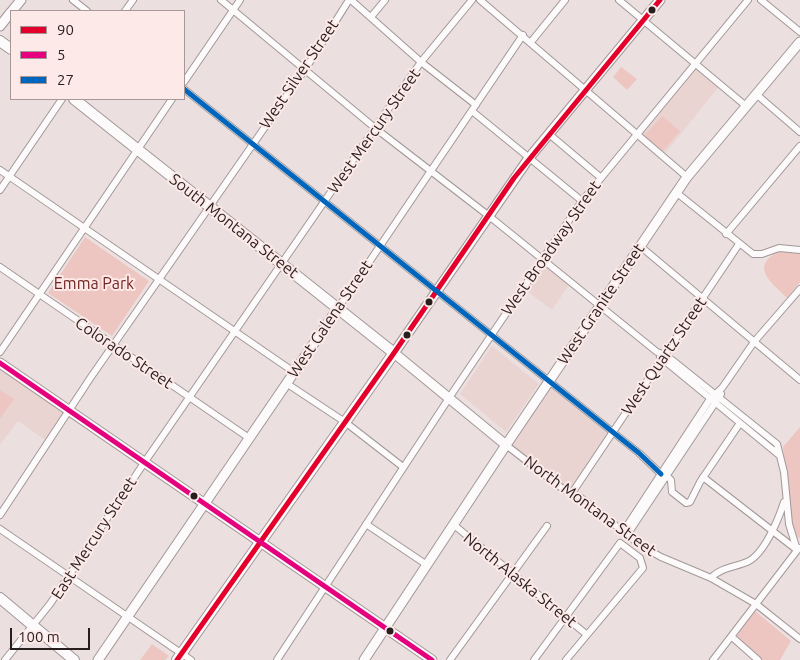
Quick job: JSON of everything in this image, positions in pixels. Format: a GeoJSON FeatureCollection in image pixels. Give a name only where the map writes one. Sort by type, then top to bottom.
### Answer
{"type":"FeatureCollection","features":[{"type":"Feature","properties":{"kind":"main road"},"geometry":{"type":"LineString","coordinates":[[0,41],[10,49]]}},
{"type":"Feature","properties":{"kind":"main road","name":"South Montana Street"},"geometry":{"type":"LineString","coordinates":[[75,100],[394,353]]}},
{"type":"Feature","properties":{"kind":"main road"},"geometry":{"type":"LineString","coordinates":[[179,657],[394,353]]}},
{"type":"Feature","properties":{"kind":"main road"},"geometry":{"type":"LineString","coordinates":[[0,598],[74,660]]}},
{"type":"Feature","properties":{"kind":"street"},"geometry":{"type":"LineString","coordinates":[[73,0],[87,10]]}},
{"type":"Feature","properties":{"kind":"street"},"geometry":{"type":"LineString","coordinates":[[222,0],[306,68],[375,128],[489,216],[657,352],[780,456]]}},
{"type":"Feature","properties":{"kind":"street"},"geometry":{"type":"LineString","coordinates":[[185,81],[240,0]]}},
{"type":"Feature","properties":{"kind":"street","name":"West Silver Street"},"geometry":{"type":"LineString","coordinates":[[0,515],[114,345],[210,207],[251,143],[306,68],[350,0],[529,158],[582,201]]}},
{"type":"Feature","properties":{"kind":"street"},"geometry":{"type":"LineString","coordinates":[[371,17],[385,0]]}},
{"type":"Feature","properties":{"kind":"street","name":"West Mercury Street"},"geometry":{"type":"LineString","coordinates":[[144,462],[421,62],[472,0]]}},
{"type":"Feature","properties":{"kind":"street"},"geometry":{"type":"LineString","coordinates":[[480,0],[687,177]]}},
{"type":"Feature","properties":{"kind":"street"},"geometry":{"type":"LineString","coordinates":[[530,42],[565,0]]}},
{"type":"Feature","properties":{"kind":"street"},"geometry":{"type":"LineString","coordinates":[[619,0],[696,62],[746,106]]}},
{"type":"Feature","properties":{"kind":"street"},"geometry":{"type":"LineString","coordinates":[[394,353],[529,158],[660,0]]}},
{"type":"Feature","properties":{"kind":"street","name":"West Broadway Street"},"geometry":{"type":"LineString","coordinates":[[277,660],[490,336],[582,201],[636,133],[748,0]]}},
{"type":"Feature","properties":{"kind":"street"},"geometry":{"type":"LineString","coordinates":[[761,0],[800,32]]}},
{"type":"Feature","properties":{"kind":"street"},"geometry":{"type":"LineString","coordinates":[[0,26],[10,14]]}},
{"type":"Feature","properties":{"kind":"street","name":"West Galena Street"},"geometry":{"type":"LineString","coordinates":[[98,660],[523,35]]}},
{"type":"Feature","properties":{"kind":"street","name":"West Granite Street"},"geometry":{"type":"LineString","coordinates":[[364,660],[506,444],[687,177],[800,42]]}},
{"type":"Feature","properties":{"kind":"street"},"geometry":{"type":"LineString","coordinates":[[185,90],[490,336],[613,432],[671,480],[672,492],[688,502],[740,423]]}},
{"type":"Feature","properties":{"kind":"street"},"geometry":{"type":"LineString","coordinates":[[756,94],[800,132]]}},
{"type":"Feature","properties":{"kind":"street"},"geometry":{"type":"LineString","coordinates":[[0,190],[61,100]]}},
{"type":"Feature","properties":{"kind":"street"},"geometry":{"type":"LineString","coordinates":[[0,352],[171,100]]}},
{"type":"Feature","properties":{"kind":"street"},"geometry":{"type":"LineString","coordinates":[[548,134],[600,177]]}},
{"type":"Feature","properties":{"kind":"street"},"geometry":{"type":"LineString","coordinates":[[726,234],[800,146]]}},
{"type":"Feature","properties":{"kind":"street"},"geometry":{"type":"LineString","coordinates":[[0,170],[294,372]]}},
{"type":"Feature","properties":{"kind":"street"},"geometry":{"type":"LineString","coordinates":[[677,193],[726,234],[756,255],[779,248],[800,250]]}},
{"type":"Feature","properties":{"kind":"street","name":"West Quartz Street"},"geometry":{"type":"LineString","coordinates":[[572,493],[739,244]]}},
{"type":"Feature","properties":{"kind":"street"},"geometry":{"type":"LineString","coordinates":[[640,246],[800,380]]}},
{"type":"Feature","properties":{"kind":"street","name":"Colorado Street"},"geometry":{"type":"LineString","coordinates":[[0,267],[249,438]]}},
{"type":"Feature","properties":{"kind":"street"},"geometry":{"type":"LineString","coordinates":[[625,533],[754,342],[800,289]]}},
{"type":"Feature","properties":{"kind":"street","name":"North Montana Street"},"geometry":{"type":"LineString","coordinates":[[394,353],[506,444],[625,533],[660,557],[711,578],[756,604],[799,638]]}},
{"type":"Feature","properties":{"kind":"street"},"geometry":{"type":"LineString","coordinates":[[663,357],[717,395],[775,442],[784,472],[789,524],[798,549]]}},
{"type":"Feature","properties":{"kind":"street"},"geometry":{"type":"LineString","coordinates":[[0,363],[432,660]]}},
{"type":"Feature","properties":{"kind":"street"},"geometry":{"type":"LineString","coordinates":[[286,383],[345,422],[404,467]]}},
{"type":"Feature","properties":{"kind":"street","name":"East Mercury Street"},"geometry":{"type":"LineString","coordinates":[[5,660],[34,626],[69,577],[144,462]]}},
{"type":"Feature","properties":{"kind":"street"},"geometry":{"type":"LineString","coordinates":[[703,477],[798,549]]}},
{"type":"Feature","properties":{"kind":"street"},"geometry":{"type":"LineString","coordinates":[[711,578],[728,568],[751,560],[772,531],[785,498]]}},
{"type":"Feature","properties":{"kind":"street"},"geometry":{"type":"LineString","coordinates":[[366,524],[427,565]]}},
{"type":"Feature","properties":{"kind":"street","name":"North Alaska Street"},"geometry":{"type":"LineString","coordinates":[[454,525],[586,634]]}},
{"type":"Feature","properties":{"kind":"street"},"geometry":{"type":"LineString","coordinates":[[450,660],[547,526]]}},
{"type":"Feature","properties":{"kind":"street"},"geometry":{"type":"LineString","coordinates":[[0,529],[128,617],[179,657],[191,660]]}},
{"type":"Feature","properties":{"kind":"street"},"geometry":{"type":"LineString","coordinates":[[534,660],[620,543],[640,558],[643,565],[640,573],[586,634],[566,660]]}},
{"type":"Feature","properties":{"kind":"street"},"geometry":{"type":"LineString","coordinates":[[713,660],[798,549]]}},
{"type":"Feature","properties":{"kind":"street"},"geometry":{"type":"LineString","coordinates":[[732,637],[758,660]]}},
{"type":"Feature","properties":{"kind":"shaded area"},"geometry":{"type":"Polygon","coordinates":[[[696,62],[721,84],[663,156],[636,133],[696,62]]]}},
{"type":"Feature","properties":{"kind":"shaded area"},"geometry":{"type":"Polygon","coordinates":[[[542,259],[571,282],[552,310],[523,288],[542,259]]]}},
{"type":"Feature","properties":{"kind":"shaded area"},"geometry":{"type":"Polygon","coordinates":[[[492,346],[539,384],[506,432],[460,394],[492,346]]]}},
{"type":"Feature","properties":{"kind":"shaded area"},"geometry":{"type":"Polygon","coordinates":[[[0,363],[69,411],[48,442],[18,421],[0,445],[0,363]]]}},
{"type":"Feature","properties":{"kind":"shaded area"},"geometry":{"type":"Polygon","coordinates":[[[549,382],[613,432],[573,493],[506,445],[549,382]]]}},
{"type":"Feature","properties":{"kind":"green space"},"geometry":{"type":"Polygon","coordinates":[[[621,67],[637,79],[627,90],[613,77],[621,67]]]}},
{"type":"Feature","properties":{"kind":"green space"},"geometry":{"type":"Polygon","coordinates":[[[662,116],[680,131],[662,152],[644,136],[662,116]]]}},
{"type":"Feature","properties":{"kind":"green space","name":"Emma Park"},"geometry":{"type":"Polygon","coordinates":[[[85,237],[149,281],[112,336],[48,293],[85,237]]]}},
{"type":"Feature","properties":{"kind":"green space"},"geometry":{"type":"Polygon","coordinates":[[[779,251],[800,254],[800,282],[787,298],[770,280],[764,269],[765,263],[770,257],[779,251]]]}},
{"type":"Feature","properties":{"kind":"green space"},"geometry":{"type":"Polygon","coordinates":[[[0,390],[14,399],[0,419],[0,390]]]}},
{"type":"Feature","properties":{"kind":"green space"},"geometry":{"type":"Polygon","coordinates":[[[800,427],[800,538],[797,537],[791,524],[783,447],[800,427]]]}},
{"type":"Feature","properties":{"kind":"green space"},"geometry":{"type":"Polygon","coordinates":[[[755,611],[791,641],[780,660],[760,660],[735,638],[755,611]]]}},
{"type":"Feature","properties":{"kind":"green space"},"geometry":{"type":"Polygon","coordinates":[[[152,644],[169,656],[165,660],[140,660],[152,644]]]}},
{"type":"Feature","properties":{"kind":"transit line","name":"90"},"geometry":{"type":"LineString","coordinates":[[177,660],[394,353],[514,178],[660,0]]}},
{"type":"Feature","properties":{"kind":"transit line","name":"27"},"geometry":{"type":"LineString","coordinates":[[185,90],[639,453],[661,474]]}},
{"type":"Feature","properties":{"kind":"transit line","name":"5"},"geometry":{"type":"LineString","coordinates":[[0,363],[432,660]]}}]}
